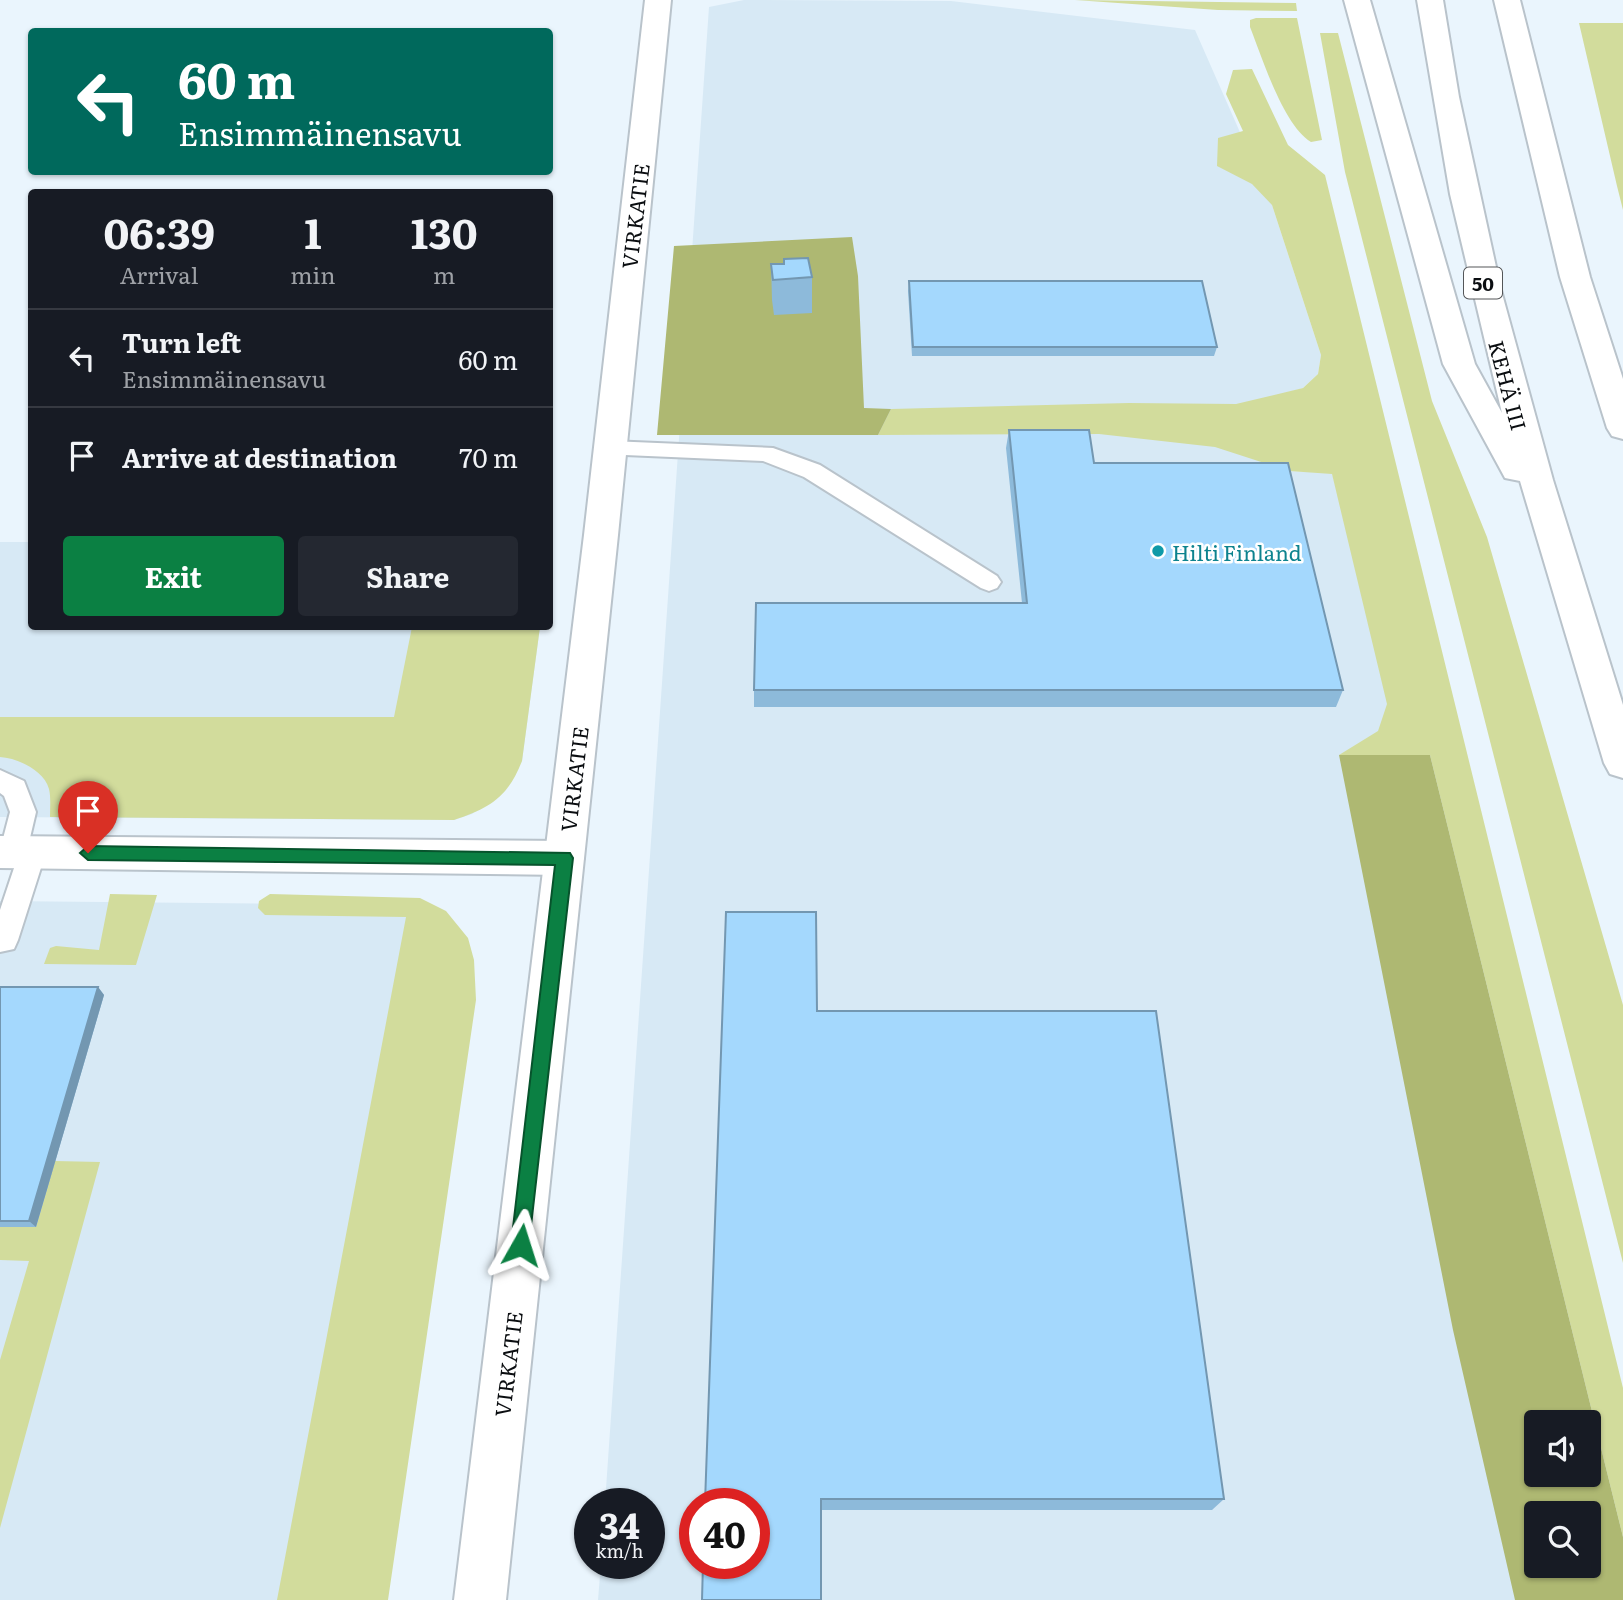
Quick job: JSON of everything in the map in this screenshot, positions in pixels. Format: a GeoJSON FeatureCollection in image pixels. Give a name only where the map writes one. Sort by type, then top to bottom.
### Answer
{"type":"FeatureCollection","features":[{"type":"Feature","properties":{"kind":"main road","name":"VIRKATIE"},"geometry":{"type":"LineString","coordinates":[[480,1600],[658,0]]}},
{"type":"Feature","properties":{"kind":"main road","name":"KEHÄ III"},"geometry":{"type":"LineString","coordinates":[[1430,0],[1469,220],[1498,346],[1548,527],[1623,763]]}},
{"type":"Feature","properties":{"kind":"main road"},"geometry":{"type":"LineString","coordinates":[[1507,0],[1575,277],[1623,428]]}},
{"type":"Feature","properties":{"kind":"main road"},"geometry":{"type":"LineString","coordinates":[[1361,15],[1459,363],[1548,527]]}},
{"type":"Feature","properties":{"kind":"main road"},"geometry":{"type":"LineString","coordinates":[[15,852],[564,858]]}},
{"type":"Feature","properties":{"kind":"lane"},"geometry":{"type":"LineString","coordinates":[[610,449],[765,453],[812,471],[989,582]]}},
{"type":"Feature","properties":{"kind":"lane"},"geometry":{"type":"LineString","coordinates":[[0,781],[15,789],[23,812],[4,940],[0,940]]}},
{"type":"Feature","properties":{"kind":"shaded area"},"geometry":{"type":"Polygon","coordinates":[[[744,0],[951,1],[1195,30],[1272,205],[1321,355],[1318,374],[1303,388],[1275,396],[1290,471],[1332,473],[1551,1326],[1538,1410],[1524,1410],[1524,1487],[1586,1487],[1589,1501],[1524,1501],[1524,1578],[1601,1578],[1601,1558],[1610,1600],[598,1600],[600,1579],[665,1579],[665,1488],[606,1488],[709,7],[744,0]]]}},
{"type":"Feature","properties":{"kind":"shaded area"},"geometry":{"type":"Polygon","coordinates":[[[0,542],[28,542],[28,630],[540,630],[522,761],[495,797],[472,814],[454,820],[0,817],[0,542]]]}},
{"type":"Feature","properties":{"kind":"shaded area"},"geometry":{"type":"Polygon","coordinates":[[[0,901],[416,905],[379,1600],[0,1600],[0,901]]]}},
{"type":"Feature","properties":{"kind":"green space"},"geometry":{"type":"Polygon","coordinates":[[[1075,0],[1296,3],[1297,11],[1218,10],[1075,0]]]}},
{"type":"Feature","properties":{"kind":"green space"},"geometry":{"type":"Polygon","coordinates":[[[1297,18],[1322,140],[1311,142],[1291,121],[1267,72],[1250,27],[1250,20],[1297,18]]]}},
{"type":"Feature","properties":{"kind":"green space"},"geometry":{"type":"Polygon","coordinates":[[[1579,23],[1623,23],[1623,210],[1617,186],[1579,23]]]}},
{"type":"Feature","properties":{"kind":"green space"},"geometry":{"type":"Polygon","coordinates":[[[1320,33],[1338,33],[1432,401],[1487,537],[1623,1005],[1623,1263],[1345,172],[1320,33]]]}},
{"type":"Feature","properties":{"kind":"green space"},"geometry":{"type":"Polygon","coordinates":[[[1252,69],[1288,145],[1325,175],[1623,1388],[1623,1537],[1601,1448],[1601,1410],[1592,1410],[1430,755],[1339,755],[1378,731],[1387,704],[1332,474],[1289,471],[1215,447],[1099,434],[878,435],[891,409],[1129,403],[1236,404],[1303,388],[1318,374],[1321,355],[1272,205],[1252,184],[1217,166],[1218,138],[1243,131],[1226,94],[1233,70],[1252,69]]]}},
{"type":"Feature","properties":{"kind":"green space"},"geometry":{"type":"Polygon","coordinates":[[[852,237],[858,276],[864,408],[891,409],[878,435],[657,435],[674,246],[852,237]]]}},
{"type":"Feature","properties":{"kind":"green space"},"geometry":{"type":"Polygon","coordinates":[[[411,630],[540,630],[522,761],[517,773],[504,792],[488,806],[454,820],[50,817],[49,789],[42,776],[22,763],[0,757],[0,717],[394,717],[411,630]]]}},
{"type":"Feature","properties":{"kind":"green space"},"geometry":{"type":"Polygon","coordinates":[[[1339,755],[1430,755],[1592,1410],[1524,1410],[1524,1487],[1601,1487],[1601,1448],[1623,1537],[1623,1600],[1515,1600],[1453,1330],[1339,755]]]}},
{"type":"Feature","properties":{"kind":"green space"},"geometry":{"type":"Polygon","coordinates":[[[110,894],[157,895],[136,965],[44,964],[50,948],[56,946],[99,950],[110,894]]]}},
{"type":"Feature","properties":{"kind":"green space"},"geometry":{"type":"Polygon","coordinates":[[[270,894],[420,898],[446,911],[468,938],[474,960],[476,1000],[388,1600],[277,1600],[406,917],[265,915],[258,908],[259,901],[270,894]]]}},
{"type":"Feature","properties":{"kind":"green space"},"geometry":{"type":"Polygon","coordinates":[[[55,1161],[100,1162],[0,1528],[0,1360],[29,1261],[0,1260],[0,1227],[36,1227],[55,1161]]]}},
{"type":"Feature","properties":{"kind":"building"},"geometry":{"type":"Polygon","coordinates":[[[808,258],[812,277],[773,280],[771,264],[784,264],[784,259],[808,258]]]}},
{"type":"Feature","properties":{"kind":"building"},"geometry":{"type":"Polygon","coordinates":[[[909,281],[1202,281],[1217,347],[913,347],[909,281]]]}},
{"type":"Feature","properties":{"kind":"building","name":"Hilti Finland"},"geometry":{"type":"Polygon","coordinates":[[[1009,430],[1089,430],[1094,463],[1288,463],[1343,690],[754,690],[756,603],[1027,603],[1009,430]]]}},
{"type":"Feature","properties":{"kind":"building"},"geometry":{"type":"Polygon","coordinates":[[[726,912],[816,912],[817,1011],[1156,1011],[1224,1499],[821,1499],[821,1600],[702,1600],[703,1579],[770,1579],[770,1488],[706,1488],[726,912]]]}},
{"type":"Feature","properties":{"kind":"building"},"geometry":{"type":"Polygon","coordinates":[[[0,987],[98,987],[29,1221],[0,1221],[0,987]]]}},
{"type":"Feature","properties":{"kind":"place","name":"Hilti Finland"},"geometry":{"type":"Point","coordinates":[1158,551]}},
{"type":"Feature","properties":{"kind":"route"},"geometry":{"type":"LineString","coordinates":[[88,853],[564,858],[521,1245]]}}]}
